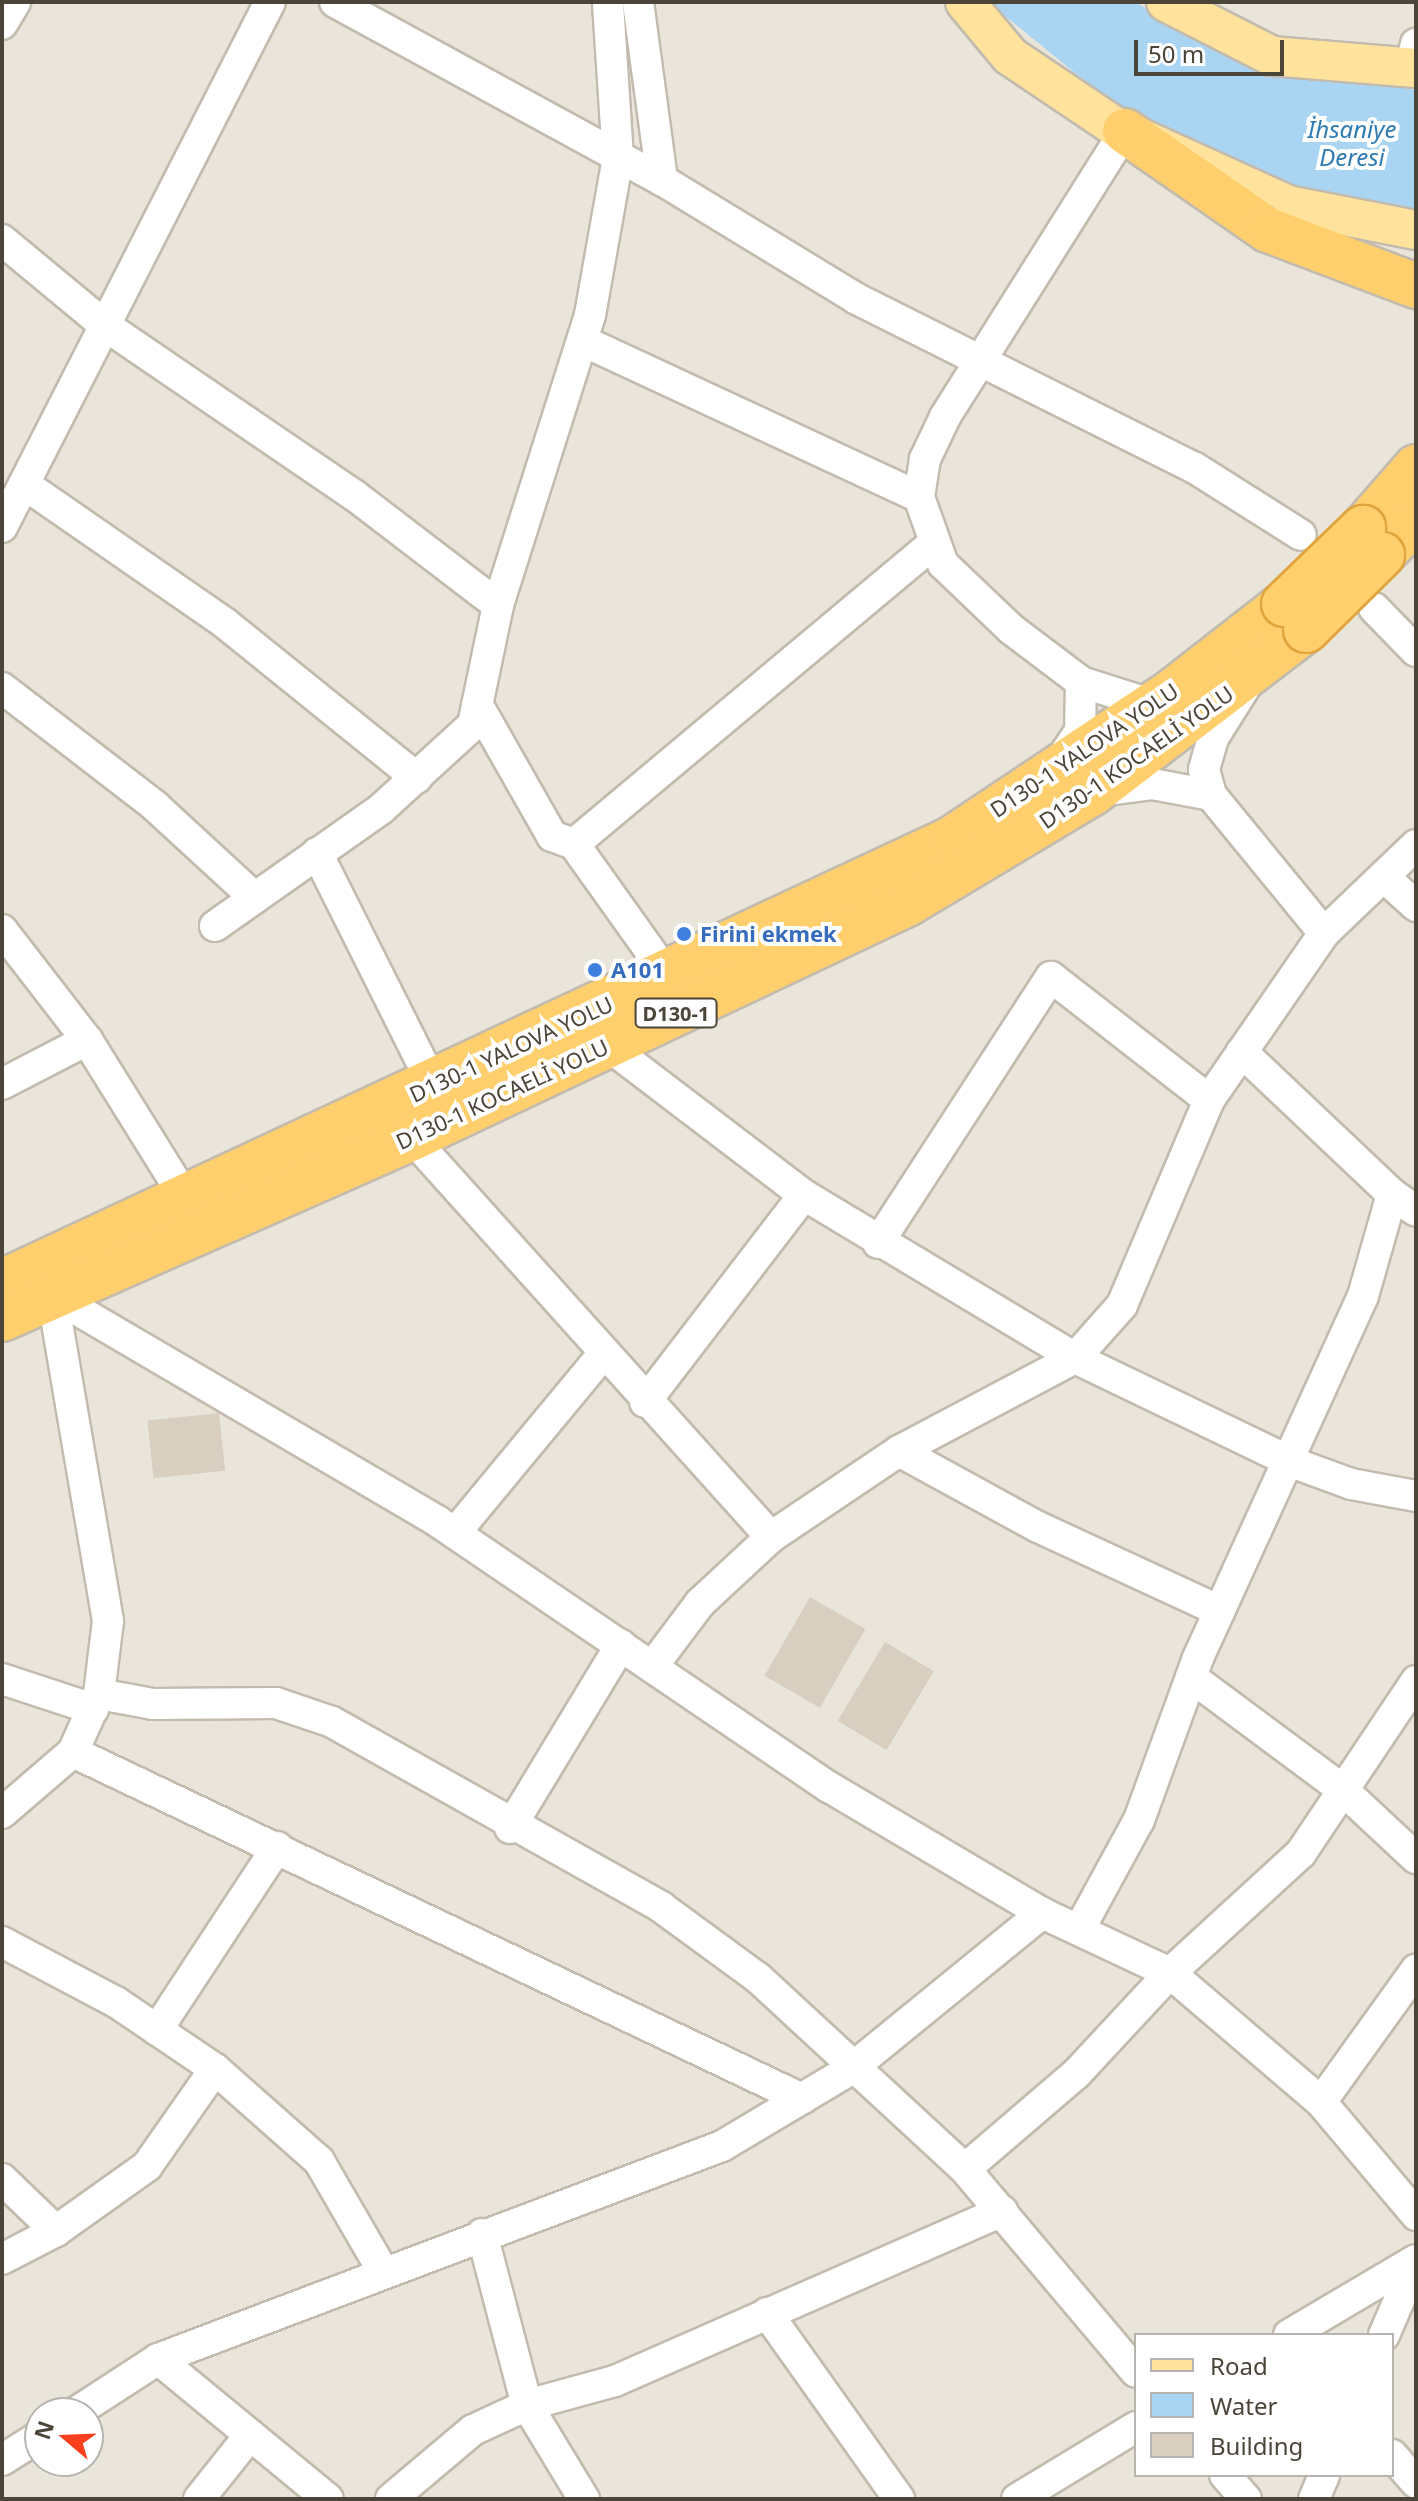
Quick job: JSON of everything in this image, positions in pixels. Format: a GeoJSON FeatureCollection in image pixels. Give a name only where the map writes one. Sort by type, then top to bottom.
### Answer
{"type":"FeatureCollection","features":[{"type":"Feature","properties":{"kind":"highway"},"geometry":{"type":"LineString","coordinates":[[1125,131],[1268,230],[1416,286]]}},
{"type":"Feature","properties":{"kind":"highway","name":"D130-1"},"geometry":{"type":"LineString","coordinates":[[1295,617],[1394,536],[1416,467]]}},
{"type":"Feature","properties":{"kind":"highway","name":"D130-1 KOCAELİ YOLU"},"geometry":{"type":"LineString","coordinates":[[2,1319],[412,1138],[907,904],[1094,792],[1253,675],[1295,617]]}},
{"type":"Feature","properties":{"kind":"highway","name":"D130-1 YALOVA YOLU"},"geometry":{"type":"LineString","coordinates":[[2,1282],[668,976],[951,839],[1153,705],[1295,617]]}},
{"type":"Feature","properties":{"kind":"main road"},"geometry":{"type":"LineString","coordinates":[[965,2],[1010,56],[1125,131],[1288,205],[1416,230]]}},
{"type":"Feature","properties":{"kind":"main road"},"geometry":{"type":"LineString","coordinates":[[1166,2],[1272,56],[1414,60]]}},
{"type":"Feature","properties":{"kind":"street"},"geometry":{"type":"LineString","coordinates":[[2,24],[15,2]]}},
{"type":"Feature","properties":{"kind":"street"},"geometry":{"type":"LineString","coordinates":[[2,527],[270,2]]}},
{"type":"Feature","properties":{"kind":"street"},"geometry":{"type":"LineString","coordinates":[[335,2],[662,180],[855,298],[985,359],[1195,468],[1301,535]]}},
{"type":"Feature","properties":{"kind":"street"},"geometry":{"type":"LineString","coordinates":[[215,926],[417,778],[473,725],[498,605],[583,341],[618,158],[608,2]]}},
{"type":"Feature","properties":{"kind":"street"},"geometry":{"type":"LineString","coordinates":[[638,2],[662,180]]}},
{"type":"Feature","properties":{"kind":"street"},"geometry":{"type":"LineString","coordinates":[[1125,131],[925,459],[919,497],[933,544],[943,564],[1011,629],[1081,682],[1153,705]]}},
{"type":"Feature","properties":{"kind":"street"},"geometry":{"type":"LineString","coordinates":[[2,240],[103,324],[354,495],[498,605]]}},
{"type":"Feature","properties":{"kind":"street"},"geometry":{"type":"LineString","coordinates":[[583,341],[919,497]]}},
{"type":"Feature","properties":{"kind":"street"},"geometry":{"type":"LineString","coordinates":[[24,484],[201,606],[417,778]]}},
{"type":"Feature","properties":{"kind":"street"},"geometry":{"type":"LineString","coordinates":[[574,844],[933,544]]}},
{"type":"Feature","properties":{"kind":"street"},"geometry":{"type":"LineString","coordinates":[[1374,608],[1416,651]]}},
{"type":"Feature","properties":{"kind":"street"},"geometry":{"type":"LineString","coordinates":[[1253,675],[1213,738],[1204,770],[1211,795],[1324,933]]}},
{"type":"Feature","properties":{"kind":"street"},"geometry":{"type":"LineString","coordinates":[[1043,780],[1080,731],[1081,682]]}},
{"type":"Feature","properties":{"kind":"street"},"geometry":{"type":"LineString","coordinates":[[2,688],[155,806],[253,896]]}},
{"type":"Feature","properties":{"kind":"street"},"geometry":{"type":"LineString","coordinates":[[477,704],[552,836],[574,844],[668,976]]}},
{"type":"Feature","properties":{"kind":"street"},"geometry":{"type":"LineString","coordinates":[[1094,792],[1152,784],[1211,795]]}},
{"type":"Feature","properties":{"kind":"street"},"geometry":{"type":"LineString","coordinates":[[652,1667],[700,1603],[771,1537],[899,1451],[1075,1358],[1122,1305],[1209,1100],[1324,933],[1385,878],[1416,845]]}},
{"type":"Feature","properties":{"kind":"street"},"geometry":{"type":"LineString","coordinates":[[317,853],[433,1085]]}},
{"type":"Feature","properties":{"kind":"street"},"geometry":{"type":"LineString","coordinates":[[1385,878],[1416,906]]}},
{"type":"Feature","properties":{"kind":"street"},"geometry":{"type":"LineString","coordinates":[[2,930],[87,1040],[186,1199]]}},
{"type":"Feature","properties":{"kind":"street"},"geometry":{"type":"LineString","coordinates":[[878,1243],[1051,977],[1209,1100]]}},
{"type":"Feature","properties":{"kind":"street"},"geometry":{"type":"LineString","coordinates":[[2,1084],[87,1040]]}},
{"type":"Feature","properties":{"kind":"street"},"geometry":{"type":"LineString","coordinates":[[607,1045],[804,1195],[878,1243],[1075,1358],[1291,1462],[1351,1484],[1416,1496]]}},
{"type":"Feature","properties":{"kind":"street"},"geometry":{"type":"LineString","coordinates":[[1080,1928],[1139,1820],[1191,1677],[1291,1462],[1404,1202],[1242,1052]]}},
{"type":"Feature","properties":{"kind":"street"},"geometry":{"type":"LineString","coordinates":[[412,1138],[602,1355],[771,1537]]}},
{"type":"Feature","properties":{"kind":"street"},"geometry":{"type":"LineString","coordinates":[[645,1402],[804,1195]]}},
{"type":"Feature","properties":{"kind":"street"},"geometry":{"type":"LineString","coordinates":[[52,1295],[455,1533],[829,1787],[1042,1913],[1080,1928],[1170,1973],[1321,2102],[1416,2215]]}},
{"type":"Feature","properties":{"kind":"street"},"geometry":{"type":"LineString","coordinates":[[2,1813],[73,1752],[96,1701],[108,1621],[52,1295]]}},
{"type":"Feature","properties":{"kind":"street"},"geometry":{"type":"LineString","coordinates":[[455,1533],[602,1355]]}},
{"type":"Feature","properties":{"kind":"street"},"geometry":{"type":"LineString","coordinates":[[899,1451],[1038,1527],[1220,1611]]}},
{"type":"Feature","properties":{"kind":"street"},"geometry":{"type":"LineString","coordinates":[[510,1828],[621,1645]]}},
{"type":"Feature","properties":{"kind":"street"},"geometry":{"type":"LineString","coordinates":[[1191,1677],[1343,1790],[1416,1858]]}},
{"type":"Feature","properties":{"kind":"street"},"geometry":{"type":"LineString","coordinates":[[2,1679],[96,1701],[276,1703],[332,1722],[510,1828],[661,1907],[758,1978],[851,2069],[965,2169],[1134,2370]]}},
{"type":"Feature","properties":{"kind":"street"},"geometry":{"type":"LineString","coordinates":[[965,2169],[1076,2074],[1170,1973],[1301,1853],[1416,1681]]}},
{"type":"Feature","properties":{"kind":"street"},"geometry":{"type":"LineString","coordinates":[[73,1752],[802,2099]]}},
{"type":"Feature","properties":{"kind":"street"},"geometry":{"type":"LineString","coordinates":[[157,2030],[277,1847]]}},
{"type":"Feature","properties":{"kind":"street"},"geometry":{"type":"LineString","coordinates":[[100,2397],[158,2359],[482,2234],[722,2146],[851,2069],[1042,1913]]}},
{"type":"Feature","properties":{"kind":"street"},"geometry":{"type":"LineString","coordinates":[[2,1942],[157,2030],[215,2069],[319,2161],[384,2273]]}},
{"type":"Feature","properties":{"kind":"street"},"geometry":{"type":"LineString","coordinates":[[1321,2102],[1416,1970]]}},
{"type":"Feature","properties":{"kind":"street"},"geometry":{"type":"LineString","coordinates":[[2,2259],[56,2231],[147,2166],[215,2069]]}},
{"type":"Feature","properties":{"kind":"street"},"geometry":{"type":"LineString","coordinates":[[2,2179],[56,2231]]}},
{"type":"Feature","properties":{"kind":"street"},"geometry":{"type":"LineString","coordinates":[[391,2499],[473,2430],[527,2405],[615,2381],[1002,2211]]}},
{"type":"Feature","properties":{"kind":"street"},"geometry":{"type":"LineString","coordinates":[[482,2234],[527,2405],[584,2499]]}},
{"type":"Feature","properties":{"kind":"street"},"geometry":{"type":"LineString","coordinates":[[1292,2333],[1416,2260]]}},
{"type":"Feature","properties":{"kind":"street"},"geometry":{"type":"LineString","coordinates":[[1385,2333],[1416,2260]]}},
{"type":"Feature","properties":{"kind":"street"},"geometry":{"type":"LineString","coordinates":[[767,2313],[899,2499]]}},
{"type":"Feature","properties":{"kind":"street"},"geometry":{"type":"LineString","coordinates":[[158,2359],[328,2499]]}},
{"type":"Feature","properties":{"kind":"street"},"geometry":{"type":"LineString","coordinates":[[1017,2499],[1134,2428]]}},
{"type":"Feature","properties":{"kind":"street"},"geometry":{"type":"LineString","coordinates":[[199,2499],[250,2435]]}},
{"type":"Feature","properties":{"kind":"street"},"geometry":{"type":"LineString","coordinates":[[2,2460],[24,2446]]}},
{"type":"Feature","properties":{"kind":"street"},"geometry":{"type":"LineString","coordinates":[[1394,2457],[1416,2483]]}},
{"type":"Feature","properties":{"kind":"street"},"geometry":{"type":"LineString","coordinates":[[1227,2477],[1246,2499]]}},
{"type":"Feature","properties":{"kind":"street"},"geometry":{"type":"LineString","coordinates":[[1314,2499],[1323,2477]]}},
{"type":"Feature","properties":{"kind":"shaded area"},"geometry":{"type":"Polygon","coordinates":[[[2,2],[1416,2],[1416,2499],[2,2499],[2,2]]]}},
{"type":"Feature","properties":{"kind":"water","name":"İhsaniye Deresi"},"geometry":{"type":"Polygon","coordinates":[[[988,2],[1135,2],[1232,57],[1416,90],[1416,218],[1279,187],[1124,113],[988,2]]]}},
{"type":"Feature","properties":{"kind":"building"},"geometry":{"type":"Polygon","coordinates":[[[219,1413],[225,1471],[153,1478],[147,1421],[219,1413]]]}},
{"type":"Feature","properties":{"kind":"building"},"geometry":{"type":"Polygon","coordinates":[[[810,1597],[865,1629],[820,1708],[764,1676],[810,1597]]]}},
{"type":"Feature","properties":{"kind":"building"},"geometry":{"type":"Polygon","coordinates":[[[885,1642],[934,1671],[886,1750],[838,1721],[885,1642]]]}},
{"type":"Feature","properties":{"kind":"place","name":"Firini ekmek"},"geometry":{"type":"Point","coordinates":[684,934]}},
{"type":"Feature","properties":{"kind":"place","name":"A101"},"geometry":{"type":"Point","coordinates":[595,970]}}]}
